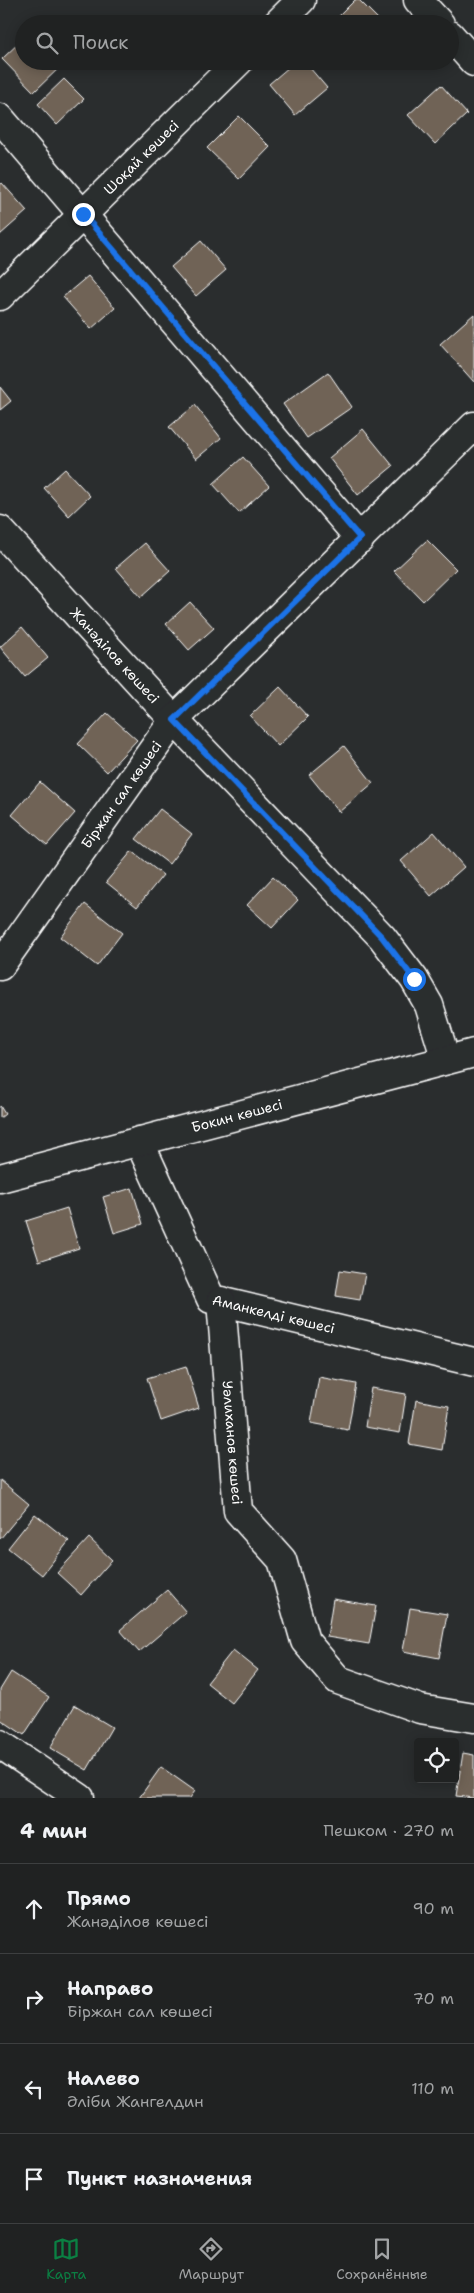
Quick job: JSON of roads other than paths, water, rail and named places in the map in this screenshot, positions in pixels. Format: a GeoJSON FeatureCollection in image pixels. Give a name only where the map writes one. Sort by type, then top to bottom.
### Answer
{"type":"FeatureCollection","features":[{"type":"Feature","properties":{"kind":"street"},"geometry":{"type":"LineString","coordinates":[[286,15],[302,0]]}},
{"type":"Feature","properties":{"kind":"street"},"geometry":{"type":"LineString","coordinates":[[418,0],[432,15]]}},
{"type":"Feature","properties":{"kind":"street"},"geometry":{"type":"LineString","coordinates":[[459,45],[474,62]]}},
{"type":"Feature","properties":{"kind":"street","name":"Шоқай көшесі"},"geometry":{"type":"LineString","coordinates":[[0,296],[230,70]]}},
{"type":"Feature","properties":{"kind":"street"},"geometry":{"type":"LineString","coordinates":[[0,118],[360,538]]}},
{"type":"Feature","properties":{"kind":"street","name":"Біржан сал көшесі"},"geometry":{"type":"LineString","coordinates":[[0,966],[174,720],[474,426]]}},
{"type":"Feature","properties":{"kind":"street","name":"Жанәділов көшесі"},"geometry":{"type":"LineString","coordinates":[[0,530],[174,720],[382,937],[414,979],[429,1005],[446,1060]]}},
{"type":"Feature","properties":{"kind":"street","name":"Бокин көшесі"},"geometry":{"type":"LineString","coordinates":[[0,1178],[474,1053]]}},
{"type":"Feature","properties":{"kind":"street","name":"Аманкелді көшесі"},"geometry":{"type":"LineString","coordinates":[[139,1142],[211,1299],[474,1362]]}},
{"type":"Feature","properties":{"kind":"street","name":"Уәлиханов көшесі"},"geometry":{"type":"LineString","coordinates":[[221,1302],[238,1511],[282,1560],[305,1641],[338,1680],[420,1708],[474,1718]]}},
{"type":"Feature","properties":{"kind":"street"},"geometry":{"type":"LineString","coordinates":[[0,1744],[80,1798]]}}]}
